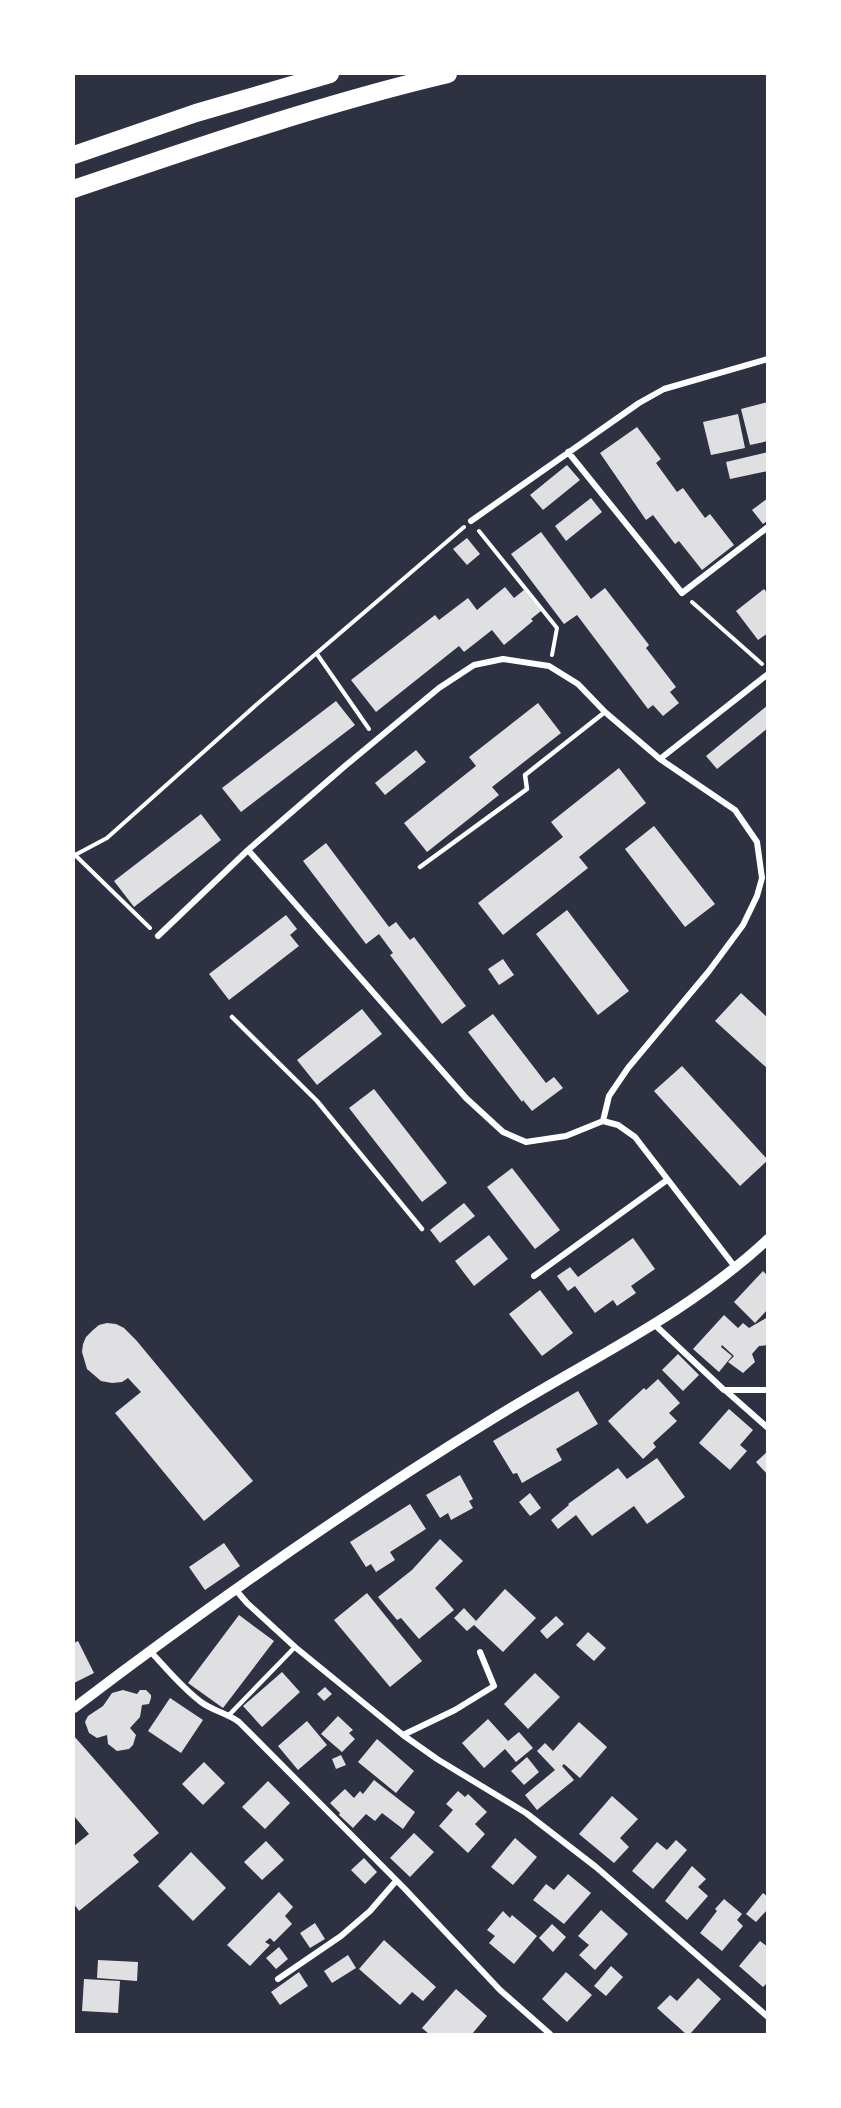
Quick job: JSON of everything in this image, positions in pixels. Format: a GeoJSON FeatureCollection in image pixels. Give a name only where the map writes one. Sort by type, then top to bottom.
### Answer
{"type":"FeatureCollection","features":[{"type":"Feature","properties":{"kind":"highway"},"geometry":{"type":"LineString","coordinates":[[74,155],[196,113],[330,74]]}},
{"type":"Feature","properties":{"kind":"highway"},"geometry":{"type":"LineString","coordinates":[[74,189],[225,137],[405,84],[447,74]]}},
{"type":"Feature","properties":{"kind":"street"},"geometry":{"type":"LineString","coordinates":[[471,521],[639,403],[664,389],[768,359]]}},
{"type":"Feature","properties":{"kind":"street"},"geometry":{"type":"LineString","coordinates":[[568,452],[682,593],[768,527]]}},
{"type":"Feature","properties":{"kind":"street"},"geometry":{"type":"LineString","coordinates":[[158,936],[249,850],[345,766],[440,688],[474,665],[503,658],[549,666],[578,684],[660,759],[735,810],[757,842],[762,878],[757,896],[743,925],[628,1068],[609,1096],[603,1121]]}},
{"type":"Feature","properties":{"kind":"street"},"geometry":{"type":"LineString","coordinates":[[660,759],[768,674]]}},
{"type":"Feature","properties":{"kind":"street"},"geometry":{"type":"LineString","coordinates":[[249,850],[466,1098],[502,1132],[526,1142],[566,1136],[603,1121],[618,1125],[635,1137],[735,1267]]}},
{"type":"Feature","properties":{"kind":"street"},"geometry":{"type":"LineString","coordinates":[[534,1276],[667,1180]]}},
{"type":"Feature","properties":{"kind":"street"},"geometry":{"type":"LineString","coordinates":[[74,1708],[150,1650],[338,1518],[490,1421],[690,1301],[768,1239]]}},
{"type":"Feature","properties":{"kind":"street"},"geometry":{"type":"LineString","coordinates":[[654,1324],[768,1428]]}},
{"type":"Feature","properties":{"kind":"street"},"geometry":{"type":"LineString","coordinates":[[724,1390],[768,1390]]}},
{"type":"Feature","properties":{"kind":"street"},"geometry":{"type":"LineString","coordinates":[[235,1589],[247,1603],[296,1647],[403,1735],[436,1759],[496,1793],[596,1867],[768,2017]]}},
{"type":"Feature","properties":{"kind":"street"},"geometry":{"type":"LineString","coordinates":[[150,1650],[184,1688],[200,1701],[210,1708],[229,1714],[239,1722],[396,1881],[507,1998],[549,2034]]}},
{"type":"Feature","properties":{"kind":"street"},"geometry":{"type":"LineString","coordinates":[[403,1735],[455,1710],[494,1686],[480,1652]]}},
{"type":"Feature","properties":{"kind":"street"},"geometry":{"type":"LineString","coordinates":[[278,1979],[341,1936],[370,1911],[396,1881]]}},
{"type":"Feature","properties":{"kind":"lane"},"geometry":{"type":"LineString","coordinates":[[420,867],[527,789],[525,775],[605,711]]}},
{"type":"Feature","properties":{"kind":"lane"},"geometry":{"type":"LineString","coordinates":[[232,1017],[317,1101],[422,1229]]}},
{"type":"Feature","properties":{"kind":"lane"},"geometry":{"type":"LineString","coordinates":[[229,1714],[296,1647]]}},
{"type":"Feature","properties":{"kind":"path"},"geometry":{"type":"LineString","coordinates":[[158,936],[74,854],[107,838],[256,705],[471,521],[557,628],[549,666]]}},
{"type":"Feature","properties":{"kind":"path"},"geometry":{"type":"LineString","coordinates":[[682,593],[768,669]]}},
{"type":"Feature","properties":{"kind":"path"},"geometry":{"type":"LineString","coordinates":[[317,654],[377,740]]}},
{"type":"Feature","properties":{"kind":"building"},"geometry":{"type":"Polygon","coordinates":[[[768,402],[768,441],[750,445],[741,409],[768,402]]]}},
{"type":"Feature","properties":{"kind":"building"},"geometry":{"type":"Polygon","coordinates":[[[738,414],[745,448],[711,455],[703,422],[738,414]]]}},
{"type":"Feature","properties":{"kind":"building"},"geometry":{"type":"Polygon","coordinates":[[[637,427],[661,459],[656,463],[677,492],[683,488],[705,518],[710,514],[734,545],[702,570],[679,541],[675,544],[653,515],[646,520],[600,453],[637,427]]]}},
{"type":"Feature","properties":{"kind":"building"},"geometry":{"type":"Polygon","coordinates":[[[768,452],[768,471],[730,479],[726,462],[768,452]]]}},
{"type":"Feature","properties":{"kind":"building"},"geometry":{"type":"Polygon","coordinates":[[[567,465],[580,480],[543,510],[530,495],[567,465]]]}},
{"type":"Feature","properties":{"kind":"building"},"geometry":{"type":"Polygon","coordinates":[[[591,498],[602,512],[566,541],[555,526],[591,498]]]}},
{"type":"Feature","properties":{"kind":"building"},"geometry":{"type":"Polygon","coordinates":[[[768,498],[768,520],[763,524],[752,510],[768,498]]]}},
{"type":"Feature","properties":{"kind":"building"},"geometry":{"type":"Polygon","coordinates":[[[541,532],[591,599],[605,588],[649,645],[646,648],[676,687],[670,692],[679,703],[663,716],[653,705],[648,709],[577,615],[564,624],[511,554],[541,532]]]}},
{"type":"Feature","properties":{"kind":"building"},"geometry":{"type":"Polygon","coordinates":[[[467,538],[480,554],[467,565],[453,549],[467,538]]]}},
{"type":"Feature","properties":{"kind":"building"},"geometry":{"type":"Polygon","coordinates":[[[505,587],[514,598],[524,590],[541,611],[531,619],[533,621],[504,645],[492,630],[464,652],[459,646],[376,712],[351,680],[435,615],[439,620],[468,598],[477,610],[505,587]]]}},
{"type":"Feature","properties":{"kind":"building"},"geometry":{"type":"Polygon","coordinates":[[[764,589],[768,594],[768,633],[758,640],[736,611],[764,589]]]}},
{"type":"Feature","properties":{"kind":"building"},"geometry":{"type":"Polygon","coordinates":[[[336,701],[355,725],[241,812],[222,788],[336,701]]]}},
{"type":"Feature","properties":{"kind":"building"},"geometry":{"type":"Polygon","coordinates":[[[538,703],[561,733],[492,787],[499,795],[427,852],[404,823],[476,766],[469,757],[538,703]]]}},
{"type":"Feature","properties":{"kind":"building"},"geometry":{"type":"Polygon","coordinates":[[[768,705],[768,728],[717,769],[706,756],[768,705]]]}},
{"type":"Feature","properties":{"kind":"building"},"geometry":{"type":"Polygon","coordinates":[[[416,750],[426,762],[385,795],[375,783],[416,750]]]}},
{"type":"Feature","properties":{"kind":"building"},"geometry":{"type":"Polygon","coordinates":[[[619,768],[646,803],[579,857],[588,868],[503,935],[478,903],[563,837],[551,822],[619,768]]]}},
{"type":"Feature","properties":{"kind":"building"},"geometry":{"type":"Polygon","coordinates":[[[201,814],[221,840],[134,907],[114,881],[201,814]]]}},
{"type":"Feature","properties":{"kind":"building"},"geometry":{"type":"Polygon","coordinates":[[[654,826],[715,904],[685,927],[625,849],[654,826]]]}},
{"type":"Feature","properties":{"kind":"building"},"geometry":{"type":"Polygon","coordinates":[[[326,843],[389,927],[396,922],[410,940],[414,937],[466,1006],[442,1024],[390,955],[393,953],[379,934],[366,944],[303,861],[326,843]]]}},
{"type":"Feature","properties":{"kind":"building"},"geometry":{"type":"Polygon","coordinates":[[[567,910],[629,991],[598,1015],[536,934],[567,910]]]}},
{"type":"Feature","properties":{"kind":"building"},"geometry":{"type":"Polygon","coordinates":[[[286,915],[297,929],[290,935],[299,946],[229,1000],[209,974],[286,915]]]}},
{"type":"Feature","properties":{"kind":"building"},"geometry":{"type":"Polygon","coordinates":[[[503,959],[514,975],[499,985],[488,969],[503,959]]]}},
{"type":"Feature","properties":{"kind":"building"},"geometry":{"type":"Polygon","coordinates":[[[741,993],[768,1018],[768,1069],[715,1021],[741,993]]]}},
{"type":"Feature","properties":{"kind":"building"},"geometry":{"type":"Polygon","coordinates":[[[362,1009],[382,1034],[317,1085],[297,1060],[362,1009]]]}},
{"type":"Feature","properties":{"kind":"building"},"geometry":{"type":"Polygon","coordinates":[[[493,1014],[546,1083],[554,1077],[563,1088],[532,1111],[523,1100],[522,1102],[468,1032],[493,1014]]]}},
{"type":"Feature","properties":{"kind":"building"},"geometry":{"type":"Polygon","coordinates":[[[682,1066],[768,1160],[740,1186],[654,1091],[682,1066]]]}},
{"type":"Feature","properties":{"kind":"building"},"geometry":{"type":"Polygon","coordinates":[[[374,1089],[447,1183],[422,1202],[349,1108],[374,1089]]]}},
{"type":"Feature","properties":{"kind":"building"},"geometry":{"type":"Polygon","coordinates":[[[512,1168],[560,1230],[535,1249],[487,1187],[512,1168]]]}},
{"type":"Feature","properties":{"kind":"building"},"geometry":{"type":"Polygon","coordinates":[[[464,1203],[475,1216],[440,1243],[430,1230],[464,1203]]]}},
{"type":"Feature","properties":{"kind":"building"},"geometry":{"type":"Polygon","coordinates":[[[489,1235],[508,1259],[474,1286],[455,1261],[489,1235]]]}},
{"type":"Feature","properties":{"kind":"building"},"geometry":{"type":"Polygon","coordinates":[[[633,1238],[655,1269],[631,1286],[636,1293],[617,1306],[613,1300],[595,1313],[575,1286],[568,1291],[557,1276],[570,1267],[578,1277],[633,1238]]]}},
{"type":"Feature","properties":{"kind":"building"},"geometry":{"type":"Polygon","coordinates":[[[763,1271],[768,1276],[768,1309],[755,1323],[734,1302],[763,1271]]]}},
{"type":"Feature","properties":{"kind":"building"},"geometry":{"type":"Polygon","coordinates":[[[540,1290],[573,1333],[542,1356],[509,1314],[540,1290]]]}},
{"type":"Feature","properties":{"kind":"building"},"geometry":{"type":"Polygon","coordinates":[[[724,1315],[738,1328],[743,1323],[749,1328],[768,1317],[768,1345],[759,1346],[752,1354],[755,1362],[743,1373],[728,1362],[734,1356],[722,1345],[721,1347],[732,1356],[719,1372],[693,1349],[724,1315]]]}},
{"type":"Feature","properties":{"kind":"building"},"geometry":{"type":"Polygon","coordinates":[[[107,1323],[124,1328],[136,1340],[253,1481],[204,1521],[115,1413],[141,1392],[128,1378],[122,1382],[101,1381],[87,1369],[82,1352],[86,1337],[99,1325],[107,1323]]]}},
{"type":"Feature","properties":{"kind":"building"},"geometry":{"type":"Polygon","coordinates":[[[678,1354],[699,1375],[683,1391],[662,1370],[678,1354]]]}},
{"type":"Feature","properties":{"kind":"building"},"geometry":{"type":"Polygon","coordinates":[[[658,1379],[680,1403],[669,1413],[677,1421],[653,1443],[656,1447],[643,1459],[608,1421],[644,1388],[646,1390],[658,1379]]]}},
{"type":"Feature","properties":{"kind":"building"},"geometry":{"type":"Polygon","coordinates":[[[578,1391],[598,1424],[556,1449],[562,1460],[522,1483],[517,1473],[513,1474],[493,1441],[578,1391]]]}},
{"type":"Feature","properties":{"kind":"building"},"geometry":{"type":"Polygon","coordinates":[[[729,1409],[753,1430],[740,1445],[747,1451],[730,1470],[699,1443],[729,1409]]]}},
{"type":"Feature","properties":{"kind":"building"},"geometry":{"type":"Polygon","coordinates":[[[768,1451],[768,1475],[756,1462],[768,1451]]]}},
{"type":"Feature","properties":{"kind":"building"},"geometry":{"type":"Polygon","coordinates":[[[657,1458],[685,1497],[647,1524],[634,1506],[592,1536],[576,1515],[558,1529],[551,1520],[568,1504],[618,1468],[627,1479],[657,1458]]]}},
{"type":"Feature","properties":{"kind":"building"},"geometry":{"type":"Polygon","coordinates":[[[460,1475],[473,1499],[469,1501],[473,1508],[451,1520],[448,1513],[440,1518],[426,1495],[460,1475]]]}},
{"type":"Feature","properties":{"kind":"building"},"geometry":{"type":"Polygon","coordinates":[[[530,1493],[541,1508],[530,1516],[519,1502],[530,1493]]]}},
{"type":"Feature","properties":{"kind":"building"},"geometry":{"type":"Polygon","coordinates":[[[410,1504],[426,1529],[390,1552],[395,1560],[376,1572],[371,1564],[366,1567],[350,1542],[410,1504]]]}},
{"type":"Feature","properties":{"kind":"building"},"geometry":{"type":"Polygon","coordinates":[[[440,1539],[463,1561],[435,1588],[454,1610],[419,1639],[401,1618],[397,1620],[378,1597],[412,1570],[440,1539]]]}},
{"type":"Feature","properties":{"kind":"building"},"geometry":{"type":"Polygon","coordinates":[[[224,1543],[240,1566],[205,1590],[189,1567],[224,1543]]]}},
{"type":"Feature","properties":{"kind":"building"},"geometry":{"type":"Polygon","coordinates":[[[505,1589],[536,1618],[503,1652],[474,1625],[467,1631],[454,1618],[464,1608],[476,1621],[505,1589]]]}},
{"type":"Feature","properties":{"kind":"building"},"geometry":{"type":"Polygon","coordinates":[[[367,1593],[422,1661],[390,1687],[334,1620],[367,1593]]]}},
{"type":"Feature","properties":{"kind":"building"},"geometry":{"type":"Polygon","coordinates":[[[239,1615],[274,1641],[223,1708],[188,1683],[239,1615]]]}},
{"type":"Feature","properties":{"kind":"building"},"geometry":{"type":"Polygon","coordinates":[[[556,1616],[564,1624],[547,1639],[540,1631],[556,1616]]]}},
{"type":"Feature","properties":{"kind":"building"},"geometry":{"type":"Polygon","coordinates":[[[588,1632],[606,1648],[594,1661],[576,1645],[588,1632]]]}},
{"type":"Feature","properties":{"kind":"building"},"geometry":{"type":"Polygon","coordinates":[[[78,1641],[94,1673],[74,1683],[74,1643],[78,1641]]]}},
{"type":"Feature","properties":{"kind":"building"},"geometry":{"type":"Polygon","coordinates":[[[282,1672],[300,1692],[262,1727],[243,1706],[282,1672]]]}},
{"type":"Feature","properties":{"kind":"building"},"geometry":{"type":"Polygon","coordinates":[[[535,1673],[560,1697],[528,1729],[504,1704],[535,1673]]]}},
{"type":"Feature","properties":{"kind":"building"},"geometry":{"type":"Polygon","coordinates":[[[325,1687],[332,1694],[324,1701],[317,1694],[325,1687]]]}},
{"type":"Feature","properties":{"kind":"building"},"geometry":{"type":"Polygon","coordinates":[[[123,1690],[137,1694],[140,1690],[146,1690],[151,1698],[149,1704],[142,1705],[140,1717],[130,1728],[136,1735],[133,1745],[129,1749],[117,1751],[108,1744],[107,1735],[97,1738],[89,1733],[85,1722],[88,1716],[103,1706],[112,1693],[123,1690]]]}},
{"type":"Feature","properties":{"kind":"building"},"geometry":{"type":"Polygon","coordinates":[[[170,1698],[203,1720],[181,1753],[148,1731],[170,1698]]]}},
{"type":"Feature","properties":{"kind":"building"},"geometry":{"type":"Polygon","coordinates":[[[338,1716],[353,1730],[349,1733],[355,1739],[342,1752],[321,1734],[338,1716]]]}},
{"type":"Feature","properties":{"kind":"building"},"geometry":{"type":"Polygon","coordinates":[[[488,1719],[508,1741],[519,1732],[533,1748],[516,1762],[505,1749],[484,1768],[462,1743],[488,1719]]]}},
{"type":"Feature","properties":{"kind":"building"},"geometry":{"type":"Polygon","coordinates":[[[307,1721],[327,1745],[298,1770],[278,1746],[307,1721]]]}},
{"type":"Feature","properties":{"kind":"building"},"geometry":{"type":"Polygon","coordinates":[[[579,1722],[607,1747],[580,1778],[564,1764],[562,1766],[574,1780],[537,1810],[525,1795],[555,1770],[537,1751],[545,1743],[553,1751],[579,1722]]]}},
{"type":"Feature","properties":{"kind":"building"},"geometry":{"type":"Polygon","coordinates":[[[74,1736],[159,1833],[133,1855],[139,1862],[79,1911],[74,1904],[74,1846],[89,1834],[74,1816],[74,1736]]]}},
{"type":"Feature","properties":{"kind":"building"},"geometry":{"type":"Polygon","coordinates":[[[377,1739],[414,1771],[396,1793],[358,1762],[377,1739]]]}},
{"type":"Feature","properties":{"kind":"building"},"geometry":{"type":"Polygon","coordinates":[[[341,1755],[346,1765],[336,1769],[332,1759],[341,1755]]]}},
{"type":"Feature","properties":{"kind":"building"},"geometry":{"type":"Polygon","coordinates":[[[527,1757],[539,1772],[524,1785],[511,1771],[527,1757]]]}},
{"type":"Feature","properties":{"kind":"building"},"geometry":{"type":"Polygon","coordinates":[[[204,1762],[225,1783],[203,1805],[182,1784],[204,1762]]]}},
{"type":"Feature","properties":{"kind":"building"},"geometry":{"type":"Polygon","coordinates":[[[374,1780],[415,1812],[403,1829],[382,1813],[375,1821],[366,1814],[353,1828],[330,1803],[345,1789],[354,1798],[360,1791],[363,1794],[374,1780]]]}},
{"type":"Feature","properties":{"kind":"building"},"geometry":{"type":"Polygon","coordinates":[[[268,1781],[290,1803],[265,1829],[242,1807],[268,1781]]]}},
{"type":"Feature","properties":{"kind":"building"},"geometry":{"type":"Polygon","coordinates":[[[458,1791],[465,1797],[468,1794],[487,1812],[475,1824],[485,1834],[468,1853],[439,1826],[453,1810],[446,1804],[458,1791]]]}},
{"type":"Feature","properties":{"kind":"building"},"geometry":{"type":"Polygon","coordinates":[[[612,1796],[638,1819],[620,1838],[629,1847],[614,1863],[579,1834],[612,1796]]]}},
{"type":"Feature","properties":{"kind":"building"},"geometry":{"type":"Polygon","coordinates":[[[414,1833],[434,1852],[410,1877],[390,1858],[414,1833]]]}},
{"type":"Feature","properties":{"kind":"building"},"geometry":{"type":"Polygon","coordinates":[[[515,1838],[537,1857],[513,1885],[491,1867],[515,1838]]]}},
{"type":"Feature","properties":{"kind":"building"},"geometry":{"type":"Polygon","coordinates":[[[676,1840],[687,1850],[653,1889],[632,1871],[657,1842],[667,1850],[676,1840]]]}},
{"type":"Feature","properties":{"kind":"building"},"geometry":{"type":"Polygon","coordinates":[[[266,1841],[284,1860],[262,1880],[244,1862],[266,1841]]]}},
{"type":"Feature","properties":{"kind":"building"},"geometry":{"type":"Polygon","coordinates":[[[191,1852],[226,1888],[193,1921],[158,1886],[191,1852]]]}},
{"type":"Feature","properties":{"kind":"building"},"geometry":{"type":"Polygon","coordinates":[[[364,1858],[377,1872],[365,1884],[351,1870],[364,1858]]]}},
{"type":"Feature","properties":{"kind":"building"},"geometry":{"type":"Polygon","coordinates":[[[692,1866],[706,1879],[698,1887],[708,1896],[687,1920],[665,1901],[692,1866]]]}},
{"type":"Feature","properties":{"kind":"building"},"geometry":{"type":"Polygon","coordinates":[[[568,1874],[591,1893],[564,1924],[533,1900],[546,1884],[554,1890],[568,1874]]]}},
{"type":"Feature","properties":{"kind":"building"},"geometry":{"type":"Polygon","coordinates":[[[279,1892],[293,1907],[285,1916],[292,1924],[274,1942],[270,1938],[265,1942],[270,1945],[250,1966],[227,1945],[279,1892]]]}},
{"type":"Feature","properties":{"kind":"building"},"geometry":{"type":"Polygon","coordinates":[[[763,1893],[768,1897],[768,1909],[756,1922],[746,1914],[763,1893]]]}},
{"type":"Feature","properties":{"kind":"building"},"geometry":{"type":"Polygon","coordinates":[[[724,1899],[742,1914],[737,1920],[743,1926],[722,1951],[700,1933],[724,1899]]]}},
{"type":"Feature","properties":{"kind":"building"},"geometry":{"type":"Polygon","coordinates":[[[601,1910],[628,1934],[595,1970],[579,1955],[589,1945],[578,1936],[601,1910]]]}},
{"type":"Feature","properties":{"kind":"building"},"geometry":{"type":"Polygon","coordinates":[[[503,1911],[510,1918],[512,1915],[537,1936],[514,1964],[489,1943],[495,1936],[487,1930],[503,1911]]]}},
{"type":"Feature","properties":{"kind":"building"},"geometry":{"type":"Polygon","coordinates":[[[315,1923],[325,1939],[310,1948],[300,1933],[315,1923]]]}},
{"type":"Feature","properties":{"kind":"building"},"geometry":{"type":"Polygon","coordinates":[[[552,1924],[566,1937],[553,1952],[539,1938],[552,1924]]]}},
{"type":"Feature","properties":{"kind":"building"},"geometry":{"type":"Polygon","coordinates":[[[384,1940],[436,1987],[423,2001],[412,1992],[400,2005],[359,1969],[384,1940]]]}},
{"type":"Feature","properties":{"kind":"building"},"geometry":{"type":"Polygon","coordinates":[[[760,1941],[768,1947],[768,1982],[763,1987],[739,1966],[760,1941]]]}},
{"type":"Feature","properties":{"kind":"building"},"geometry":{"type":"Polygon","coordinates":[[[279,1947],[288,1959],[276,1969],[266,1958],[279,1947]]]}},
{"type":"Feature","properties":{"kind":"building"},"geometry":{"type":"Polygon","coordinates":[[[348,1955],[356,1968],[332,1983],[324,1971],[348,1955]]]}},
{"type":"Feature","properties":{"kind":"building"},"geometry":{"type":"Polygon","coordinates":[[[98,1960],[138,1962],[137,1981],[97,1978],[98,1960]]]}},
{"type":"Feature","properties":{"kind":"building"},"geometry":{"type":"Polygon","coordinates":[[[611,1966],[623,1977],[606,1996],[594,1986],[611,1966]]]}},
{"type":"Feature","properties":{"kind":"building"},"geometry":{"type":"Polygon","coordinates":[[[299,1972],[308,1986],[280,2005],[271,1992],[299,1972]]]}},
{"type":"Feature","properties":{"kind":"building"},"geometry":{"type":"Polygon","coordinates":[[[566,1972],[592,1995],[567,2022],[542,1999],[566,1972]]]}},
{"type":"Feature","properties":{"kind":"building"},"geometry":{"type":"Polygon","coordinates":[[[698,1978],[721,1999],[690,2034],[686,2034],[657,2008],[670,1995],[677,2001],[698,1978]]]}},
{"type":"Feature","properties":{"kind":"building"},"geometry":{"type":"Polygon","coordinates":[[[84,1979],[120,1981],[118,2013],[82,2011],[84,1979]]]}},
{"type":"Feature","properties":{"kind":"building"},"geometry":{"type":"Polygon","coordinates":[[[456,1989],[487,2016],[472,2034],[429,2034],[422,2028],[456,1989]]]}}]}
